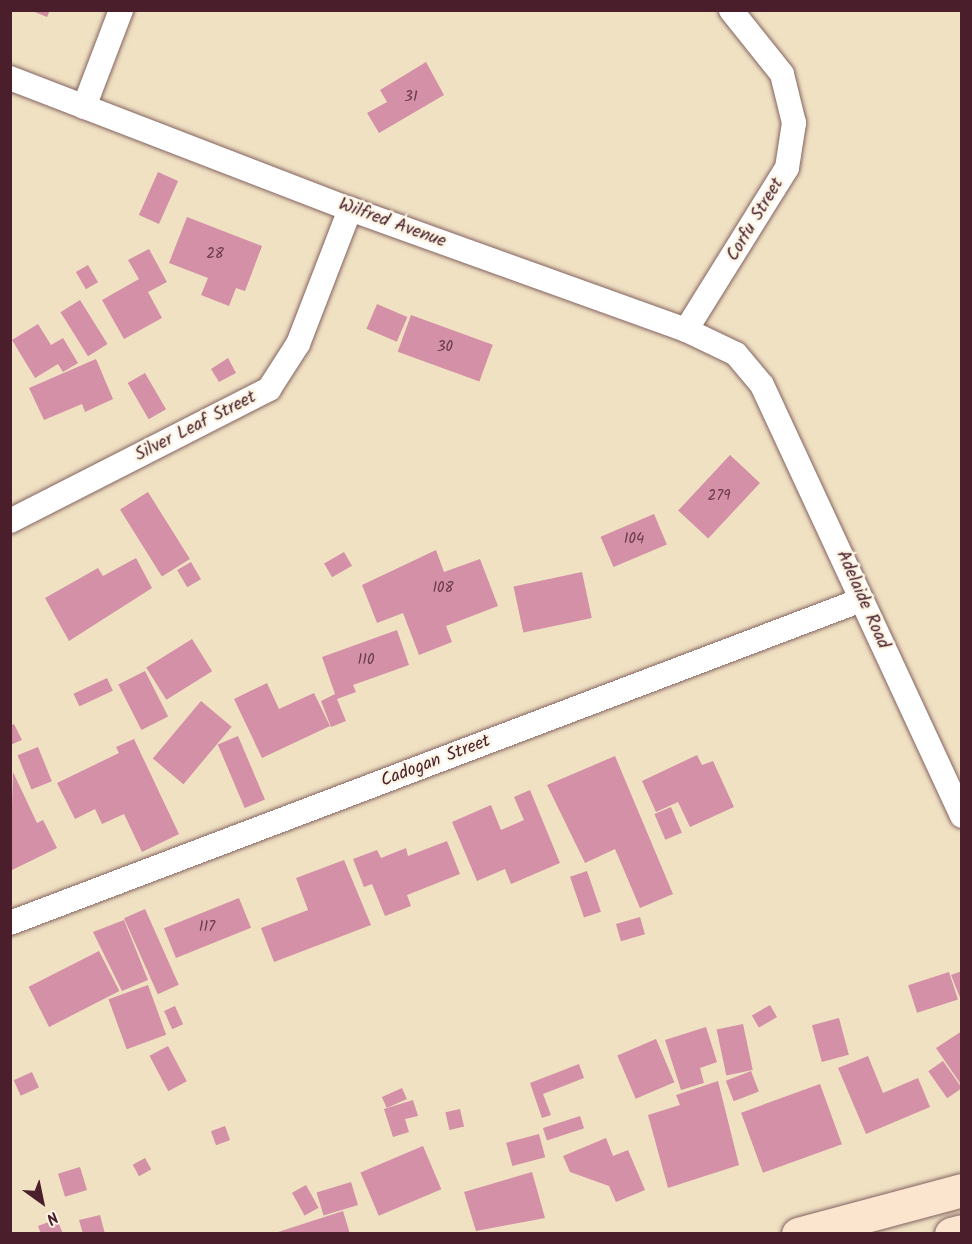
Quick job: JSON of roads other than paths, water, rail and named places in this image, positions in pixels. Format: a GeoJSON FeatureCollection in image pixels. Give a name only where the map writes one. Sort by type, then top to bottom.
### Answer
{"type":"FeatureCollection","features":[{"type":"Feature","properties":{"kind":"main road"},"geometry":{"type":"LineString","coordinates":[[798,1233],[962,1190]]}},
{"type":"Feature","properties":{"kind":"main road"},"geometry":{"type":"LineString","coordinates":[[951,1233],[962,1231]]}},
{"type":"Feature","properties":{"kind":"street"},"geometry":{"type":"LineString","coordinates":[[84,107],[121,10]]}},
{"type":"Feature","properties":{"kind":"street","name":"Corfu Street"},"geometry":{"type":"LineString","coordinates":[[686,330],[787,168],[794,123],[782,74],[731,10]]}},
{"type":"Feature","properties":{"kind":"street","name":"Wilfred Avenue"},"geometry":{"type":"LineString","coordinates":[[10,78],[350,209],[686,330],[736,354],[762,385]]}},
{"type":"Feature","properties":{"kind":"street","name":"Silver Leaf Street"},"geometry":{"type":"LineString","coordinates":[[10,521],[269,389],[298,344],[350,209]]}},
{"type":"Feature","properties":{"kind":"street","name":"Adelaide Road"},"geometry":{"type":"LineString","coordinates":[[762,385],[962,816]]}},
{"type":"Feature","properties":{"kind":"street","name":"Cadogan Street"},"geometry":{"type":"LineString","coordinates":[[10,924],[861,600]]}}]}
